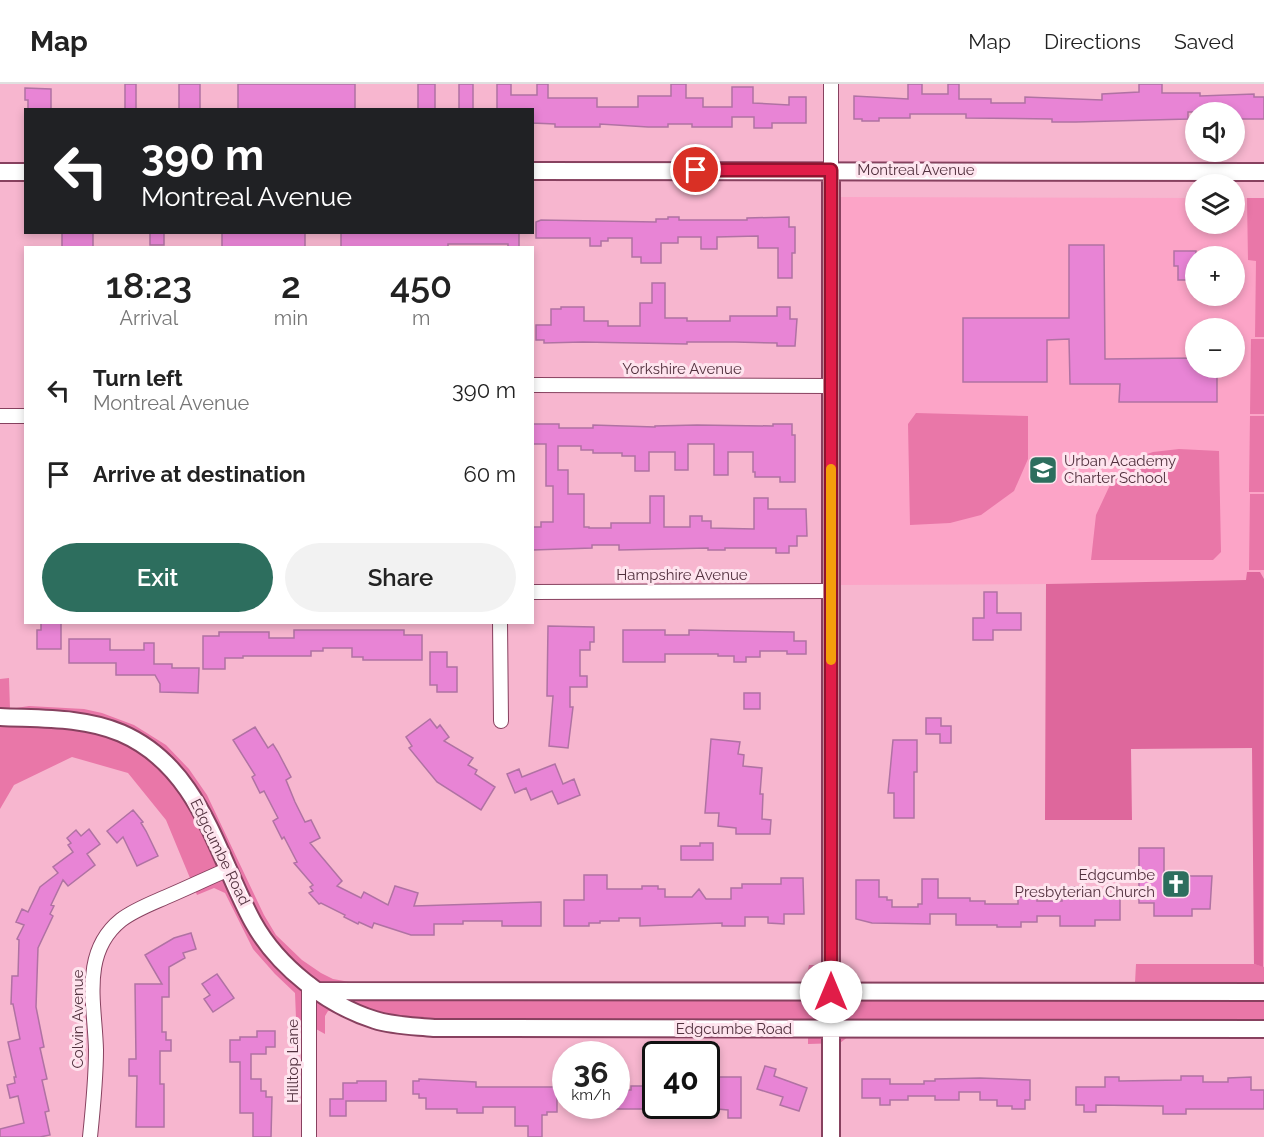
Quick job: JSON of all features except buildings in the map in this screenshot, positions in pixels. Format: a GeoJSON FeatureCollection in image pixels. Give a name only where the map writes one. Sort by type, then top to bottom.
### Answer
{"type":"FeatureCollection","features":[{"type":"Feature","properties":{"kind":"street"},"geometry":{"type":"LineString","coordinates":[[831,84],[831,1137]]}},
{"type":"Feature","properties":{"kind":"street","name":"Montreal Avenue"},"geometry":{"type":"LineString","coordinates":[[534,171],[1264,171]]}},
{"type":"Feature","properties":{"kind":"street"},"geometry":{"type":"LineString","coordinates":[[0,172],[24,172]]}},
{"type":"Feature","properties":{"kind":"street","name":"Yorkshire Avenue"},"geometry":{"type":"LineString","coordinates":[[534,386],[831,386]]}},
{"type":"Feature","properties":{"kind":"street"},"geometry":{"type":"LineString","coordinates":[[0,416],[24,416]]}},
{"type":"Feature","properties":{"kind":"street","name":"Hampshire Avenue"},"geometry":{"type":"LineString","coordinates":[[534,592],[831,591]]}},
{"type":"Feature","properties":{"kind":"street"},"geometry":{"type":"LineString","coordinates":[[500,624],[501,721]]}},
{"type":"Feature","properties":{"kind":"street","name":"Edgcumbe Road"},"geometry":{"type":"LineString","coordinates":[[0,717],[83,722],[122,733],[161,758],[192,793],[253,922],[265,940],[295,973],[314,988],[347,1009],[377,1021],[434,1028],[1264,1029]]}},
{"type":"Feature","properties":{"kind":"street","name":"Colvin Avenue"},"geometry":{"type":"LineString","coordinates":[[90,1137],[96,1050],[92,974],[101,945],[109,932],[135,910],[229,869]]}},
{"type":"Feature","properties":{"kind":"street"},"geometry":{"type":"LineString","coordinates":[[314,988],[831,992],[1264,992]]}},
{"type":"Feature","properties":{"kind":"street","name":"Hilltop Lane"},"geometry":{"type":"LineString","coordinates":[[309,1137],[314,988]]}},
{"type":"Feature","properties":{"kind":"shaded area","name":"Urban Academy Charter School"},"geometry":{"type":"Polygon","coordinates":[[[839,197],[1185,198],[1185,234],[1245,234],[1245,198],[1264,198],[1264,983],[1254,983],[1253,748],[1247,580],[839,585],[839,197]]]}},
{"type":"Feature","properties":{"kind":"shaded area"},"geometry":{"type":"Polygon","coordinates":[[[1247,198],[1264,198],[1264,337],[1255,337],[1256,261],[1248,260],[1247,198]]]}},
{"type":"Feature","properties":{"kind":"shaded area"},"geometry":{"type":"Polygon","coordinates":[[[1251,339],[1264,339],[1264,414],[1250,414],[1251,339]]]}},
{"type":"Feature","properties":{"kind":"shaded area"},"geometry":{"type":"Polygon","coordinates":[[[916,413],[1028,416],[1028,459],[1014,491],[981,515],[950,523],[910,525],[908,424],[916,413]]]}},
{"type":"Feature","properties":{"kind":"shaded area"},"geometry":{"type":"Polygon","coordinates":[[[1250,416],[1264,416],[1264,492],[1249,492],[1250,416]]]}},
{"type":"Feature","properties":{"kind":"shaded area"},"geometry":{"type":"Polygon","coordinates":[[[1179,449],[1219,451],[1221,552],[1213,560],[1091,560],[1096,515],[1110,485],[1129,460],[1153,452],[1179,449]]]}},
{"type":"Feature","properties":{"kind":"shaded area"},"geometry":{"type":"Polygon","coordinates":[[[1250,494],[1264,494],[1264,570],[1249,570],[1250,494]]]}},
{"type":"Feature","properties":{"kind":"shaded area"},"geometry":{"type":"Polygon","coordinates":[[[1247,572],[1260,572],[1264,579],[1263,967],[1254,964],[1252,748],[1131,749],[1132,820],[1045,820],[1046,584],[1246,580],[1247,572]]]}},
{"type":"Feature","properties":{"kind":"shaded area"},"geometry":{"type":"Polygon","coordinates":[[[9,678],[10,709],[29,706],[84,709],[102,713],[134,725],[166,745],[189,769],[207,795],[264,915],[276,935],[302,960],[333,979],[361,984],[805,983],[809,965],[839,965],[843,977],[854,983],[1135,983],[1136,964],[1254,964],[1264,967],[1264,1035],[849,1036],[840,1043],[808,1044],[808,1036],[352,1020],[330,1011],[325,1016],[325,1034],[296,1018],[295,993],[253,949],[225,893],[214,888],[197,895],[166,820],[128,773],[72,757],[14,785],[0,809],[0,679],[9,678]]]}},
{"type":"Feature","properties":{"kind":"slow traffic"},"geometry":{"type":"LineString","coordinates":[[831,469],[831,660]]}},
{"type":"Feature","properties":{"kind":"place","name":"Urban Academy Charter School"},"geometry":{"type":"Point","coordinates":[1043,470]}},
{"type":"Feature","properties":{"kind":"place","name":"Edgcumbe Presbyterian Church"},"geometry":{"type":"Point","coordinates":[1176,884]}},
{"type":"Feature","properties":{"kind":"route"},"geometry":{"type":"LineString","coordinates":[[696,170],[831,170],[831,992]]}}]}
